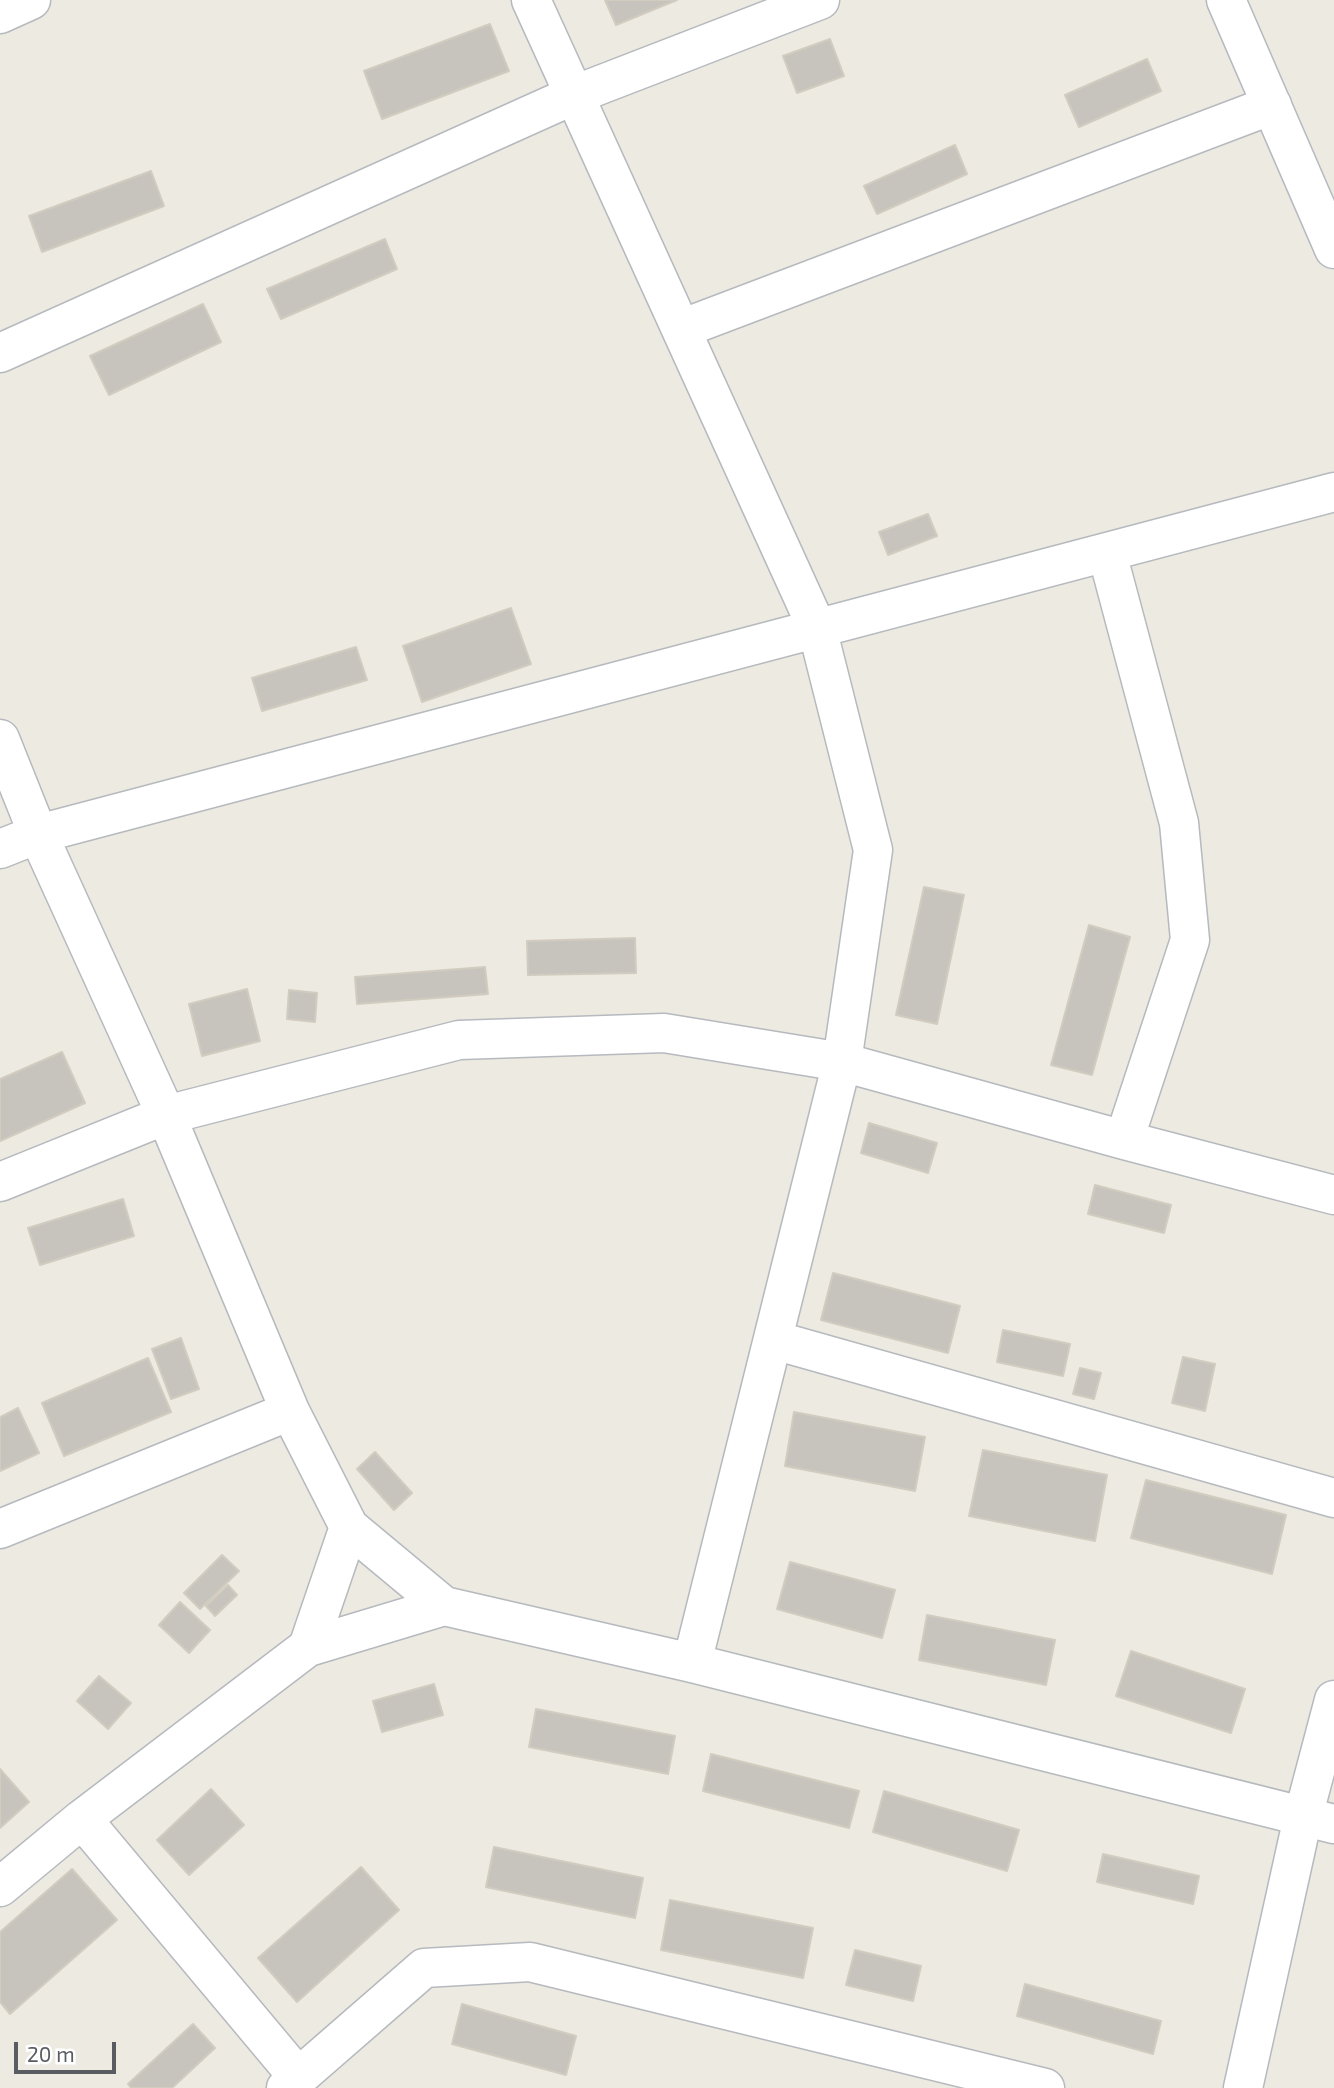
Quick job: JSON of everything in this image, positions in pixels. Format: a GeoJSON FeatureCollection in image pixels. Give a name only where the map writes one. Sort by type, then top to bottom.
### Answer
{"type":"FeatureCollection","features":[{"type":"Feature","properties":{"kind":"street"},"geometry":{"type":"LineString","coordinates":[[0,14],[31,0]]}},
{"type":"Feature","properties":{"kind":"street"},"geometry":{"type":"LineString","coordinates":[[531,0],[817,628],[873,850],[842,1062],[692,1663]]}},
{"type":"Feature","properties":{"kind":"street"},"geometry":{"type":"LineString","coordinates":[[0,353],[574,94],[820,0]]}},
{"type":"Feature","properties":{"kind":"street"},"geometry":{"type":"LineString","coordinates":[[1226,0],[1334,249]]}},
{"type":"Feature","properties":{"kind":"street"},"geometry":{"type":"LineString","coordinates":[[681,329],[1272,105]]}},
{"type":"Feature","properties":{"kind":"street"},"geometry":{"type":"LineString","coordinates":[[0,849],[38,834],[1334,492]]}},
{"type":"Feature","properties":{"kind":"street"},"geometry":{"type":"LineString","coordinates":[[1107,553],[1179,823],[1190,940],[1124,1140]]}},
{"type":"Feature","properties":{"kind":"street"},"geometry":{"type":"LineString","coordinates":[[0,739],[38,834],[166,1115],[290,1411],[349,1527],[444,1606],[692,1663],[1318,1820]]}},
{"type":"Feature","properties":{"kind":"street"},"geometry":{"type":"LineString","coordinates":[[0,1182],[166,1115],[460,1040],[664,1033],[842,1062],[1334,1195]]}},
{"type":"Feature","properties":{"kind":"street"},"geometry":{"type":"LineString","coordinates":[[774,1340],[1334,1498]]}},
{"type":"Feature","properties":{"kind":"street"},"geometry":{"type":"LineString","coordinates":[[0,1529],[290,1411]]}},
{"type":"Feature","properties":{"kind":"street"},"geometry":{"type":"LineString","coordinates":[[308,1647],[349,1527]]}},
{"type":"Feature","properties":{"kind":"street"},"geometry":{"type":"LineString","coordinates":[[0,1887],[82,1819],[308,1647],[444,1606]]}},
{"type":"Feature","properties":{"kind":"street"},"geometry":{"type":"LineString","coordinates":[[1243,2088],[1318,1820],[1334,1700]]}},
{"type":"Feature","properties":{"kind":"street"},"geometry":{"type":"LineString","coordinates":[[82,1819],[293,2083],[424,1968],[530,1962],[1045,2088]]}},
{"type":"Feature","properties":{"kind":"building"},"geometry":{"type":"Polygon","coordinates":[[[605,0],[677,0],[616,25],[605,0]]]}},
{"type":"Feature","properties":{"kind":"building"},"geometry":{"type":"Polygon","coordinates":[[[490,24],[509,71],[382,119],[364,71],[490,24]]]}},
{"type":"Feature","properties":{"kind":"building"},"geometry":{"type":"Polygon","coordinates":[[[830,39],[844,76],[797,93],[783,56],[830,39]]]}},
{"type":"Feature","properties":{"kind":"building"},"geometry":{"type":"Polygon","coordinates":[[[1147,59],[1161,91],[1079,127],[1065,95],[1147,59]]]}},
{"type":"Feature","properties":{"kind":"building"},"geometry":{"type":"Polygon","coordinates":[[[955,145],[967,174],[877,214],[864,186],[955,145]]]}},
{"type":"Feature","properties":{"kind":"building"},"geometry":{"type":"Polygon","coordinates":[[[151,171],[164,206],[42,252],[29,216],[151,171]]]}},
{"type":"Feature","properties":{"kind":"building"},"geometry":{"type":"Polygon","coordinates":[[[385,239],[397,269],[281,319],[267,289],[385,239]]]}},
{"type":"Feature","properties":{"kind":"building"},"geometry":{"type":"Polygon","coordinates":[[[203,304],[221,342],[109,395],[90,356],[203,304]]]}},
{"type":"Feature","properties":{"kind":"building"},"geometry":{"type":"Polygon","coordinates":[[[928,514],[937,536],[888,555],[879,532],[928,514]]]}},
{"type":"Feature","properties":{"kind":"building"},"geometry":{"type":"Polygon","coordinates":[[[511,608],[531,664],[422,702],[403,646],[511,608]]]}},
{"type":"Feature","properties":{"kind":"building"},"geometry":{"type":"Polygon","coordinates":[[[356,647],[367,680],[262,711],[252,678],[356,647]]]}},
{"type":"Feature","properties":{"kind":"building"},"geometry":{"type":"Polygon","coordinates":[[[924,887],[964,895],[937,1024],[896,1015],[924,887]]]}},
{"type":"Feature","properties":{"kind":"building"},"geometry":{"type":"Polygon","coordinates":[[[1089,925],[1130,937],[1092,1075],[1051,1065],[1089,925]]]}},
{"type":"Feature","properties":{"kind":"building"},"geometry":{"type":"Polygon","coordinates":[[[635,938],[636,973],[528,975],[527,941],[635,938]]]}},
{"type":"Feature","properties":{"kind":"building"},"geometry":{"type":"Polygon","coordinates":[[[485,967],[488,994],[357,1004],[355,977],[485,967]]]}},
{"type":"Feature","properties":{"kind":"building"},"geometry":{"type":"Polygon","coordinates":[[[247,989],[260,1041],[202,1056],[189,1004],[247,989]]]}},
{"type":"Feature","properties":{"kind":"building"},"geometry":{"type":"Polygon","coordinates":[[[289,990],[317,993],[315,1022],[287,1019],[289,990]]]}},
{"type":"Feature","properties":{"kind":"building"},"geometry":{"type":"Polygon","coordinates":[[[62,1052],[85,1103],[0,1141],[0,1079],[62,1052]]]}},
{"type":"Feature","properties":{"kind":"building"},"geometry":{"type":"Polygon","coordinates":[[[869,1123],[937,1143],[928,1173],[861,1153],[869,1123]]]}},
{"type":"Feature","properties":{"kind":"building"},"geometry":{"type":"Polygon","coordinates":[[[1095,1185],[1171,1205],[1164,1233],[1088,1214],[1095,1185]]]}},
{"type":"Feature","properties":{"kind":"building"},"geometry":{"type":"Polygon","coordinates":[[[123,1199],[134,1236],[40,1265],[28,1228],[123,1199]]]}},
{"type":"Feature","properties":{"kind":"building"},"geometry":{"type":"Polygon","coordinates":[[[833,1273],[960,1306],[948,1353],[821,1320],[833,1273]]]}},
{"type":"Feature","properties":{"kind":"building"},"geometry":{"type":"Polygon","coordinates":[[[1003,1330],[1070,1344],[1063,1376],[997,1362],[1003,1330]]]}},
{"type":"Feature","properties":{"kind":"building"},"geometry":{"type":"Polygon","coordinates":[[[181,1338],[199,1389],[171,1399],[152,1349],[181,1338]]]}},
{"type":"Feature","properties":{"kind":"building"},"geometry":{"type":"Polygon","coordinates":[[[1183,1357],[1215,1364],[1205,1411],[1172,1403],[1183,1357]]]}},
{"type":"Feature","properties":{"kind":"building"},"geometry":{"type":"Polygon","coordinates":[[[148,1358],[171,1412],[64,1456],[42,1403],[148,1358]]]}},
{"type":"Feature","properties":{"kind":"building"},"geometry":{"type":"Polygon","coordinates":[[[1080,1368],[1101,1373],[1094,1399],[1073,1394],[1080,1368]]]}},
{"type":"Feature","properties":{"kind":"building"},"geometry":{"type":"Polygon","coordinates":[[[18,1408],[39,1453],[0,1471],[0,1417],[18,1408]]]}},
{"type":"Feature","properties":{"kind":"building"},"geometry":{"type":"Polygon","coordinates":[[[794,1412],[925,1437],[915,1491],[785,1466],[794,1412]]]}},
{"type":"Feature","properties":{"kind":"building"},"geometry":{"type":"Polygon","coordinates":[[[983,1450],[1107,1475],[1095,1541],[969,1516],[983,1450]]]}},
{"type":"Feature","properties":{"kind":"building"},"geometry":{"type":"Polygon","coordinates":[[[375,1452],[412,1493],[394,1510],[357,1469],[375,1452]]]}},
{"type":"Feature","properties":{"kind":"building"},"geometry":{"type":"Polygon","coordinates":[[[1146,1480],[1286,1515],[1272,1574],[1131,1538],[1146,1480]]]}},
{"type":"Feature","properties":{"kind":"building"},"geometry":{"type":"Polygon","coordinates":[[[222,1555],[239,1571],[200,1609],[184,1593],[222,1555]]]}},
{"type":"Feature","properties":{"kind":"building"},"geometry":{"type":"Polygon","coordinates":[[[790,1562],[895,1590],[882,1638],[777,1609],[790,1562]]]}},
{"type":"Feature","properties":{"kind":"building"},"geometry":{"type":"Polygon","coordinates":[[[228,1585],[237,1595],[215,1616],[206,1606],[228,1585]]]}},
{"type":"Feature","properties":{"kind":"building"},"geometry":{"type":"Polygon","coordinates":[[[180,1602],[210,1630],[189,1653],[159,1625],[180,1602]]]}},
{"type":"Feature","properties":{"kind":"building"},"geometry":{"type":"Polygon","coordinates":[[[927,1615],[1055,1640],[1046,1685],[919,1660],[927,1615]]]}},
{"type":"Feature","properties":{"kind":"building"},"geometry":{"type":"Polygon","coordinates":[[[1131,1651],[1245,1689],[1231,1733],[1116,1696],[1131,1651]]]}},
{"type":"Feature","properties":{"kind":"building"},"geometry":{"type":"Polygon","coordinates":[[[99,1676],[131,1703],[108,1729],[77,1701],[99,1676]]]}},
{"type":"Feature","properties":{"kind":"building"},"geometry":{"type":"Polygon","coordinates":[[[434,1684],[443,1715],[382,1732],[373,1701],[434,1684]]]}},
{"type":"Feature","properties":{"kind":"building"},"geometry":{"type":"Polygon","coordinates":[[[536,1709],[675,1736],[668,1774],[529,1747],[536,1709]]]}},
{"type":"Feature","properties":{"kind":"building"},"geometry":{"type":"Polygon","coordinates":[[[711,1754],[859,1791],[849,1828],[703,1791],[711,1754]]]}},
{"type":"Feature","properties":{"kind":"building"},"geometry":{"type":"Polygon","coordinates":[[[0,1769],[29,1802],[0,1828],[0,1769]]]}},
{"type":"Feature","properties":{"kind":"building"},"geometry":{"type":"Polygon","coordinates":[[[211,1789],[244,1825],[189,1875],[157,1840],[211,1789]]]}},
{"type":"Feature","properties":{"kind":"building"},"geometry":{"type":"Polygon","coordinates":[[[884,1791],[1019,1830],[1007,1871],[873,1832],[884,1791]]]}},
{"type":"Feature","properties":{"kind":"building"},"geometry":{"type":"Polygon","coordinates":[[[494,1847],[643,1878],[635,1918],[486,1887],[494,1847]]]}},
{"type":"Feature","properties":{"kind":"building"},"geometry":{"type":"Polygon","coordinates":[[[1103,1854],[1199,1876],[1193,1904],[1097,1882],[1103,1854]]]}},
{"type":"Feature","properties":{"kind":"building"},"geometry":{"type":"Polygon","coordinates":[[[361,1867],[399,1910],[297,2002],[258,1958],[361,1867]]]}},
{"type":"Feature","properties":{"kind":"building"},"geometry":{"type":"Polygon","coordinates":[[[72,1869],[117,1920],[10,2014],[0,2002],[0,1932],[72,1869]]]}},
{"type":"Feature","properties":{"kind":"building"},"geometry":{"type":"Polygon","coordinates":[[[670,1900],[813,1928],[803,1978],[661,1950],[670,1900]]]}},
{"type":"Feature","properties":{"kind":"building"},"geometry":{"type":"Polygon","coordinates":[[[855,1950],[921,1966],[913,2001],[846,1985],[855,1950]]]}},
{"type":"Feature","properties":{"kind":"building"},"geometry":{"type":"Polygon","coordinates":[[[1025,1984],[1161,2021],[1153,2054],[1017,2016],[1025,1984]]]}},
{"type":"Feature","properties":{"kind":"building"},"geometry":{"type":"Polygon","coordinates":[[[462,2004],[576,2036],[566,2075],[452,2044],[462,2004]]]}},
{"type":"Feature","properties":{"kind":"building"},"geometry":{"type":"Polygon","coordinates":[[[193,2024],[215,2048],[172,2088],[131,2088],[128,2084],[193,2024]]]}}]}
